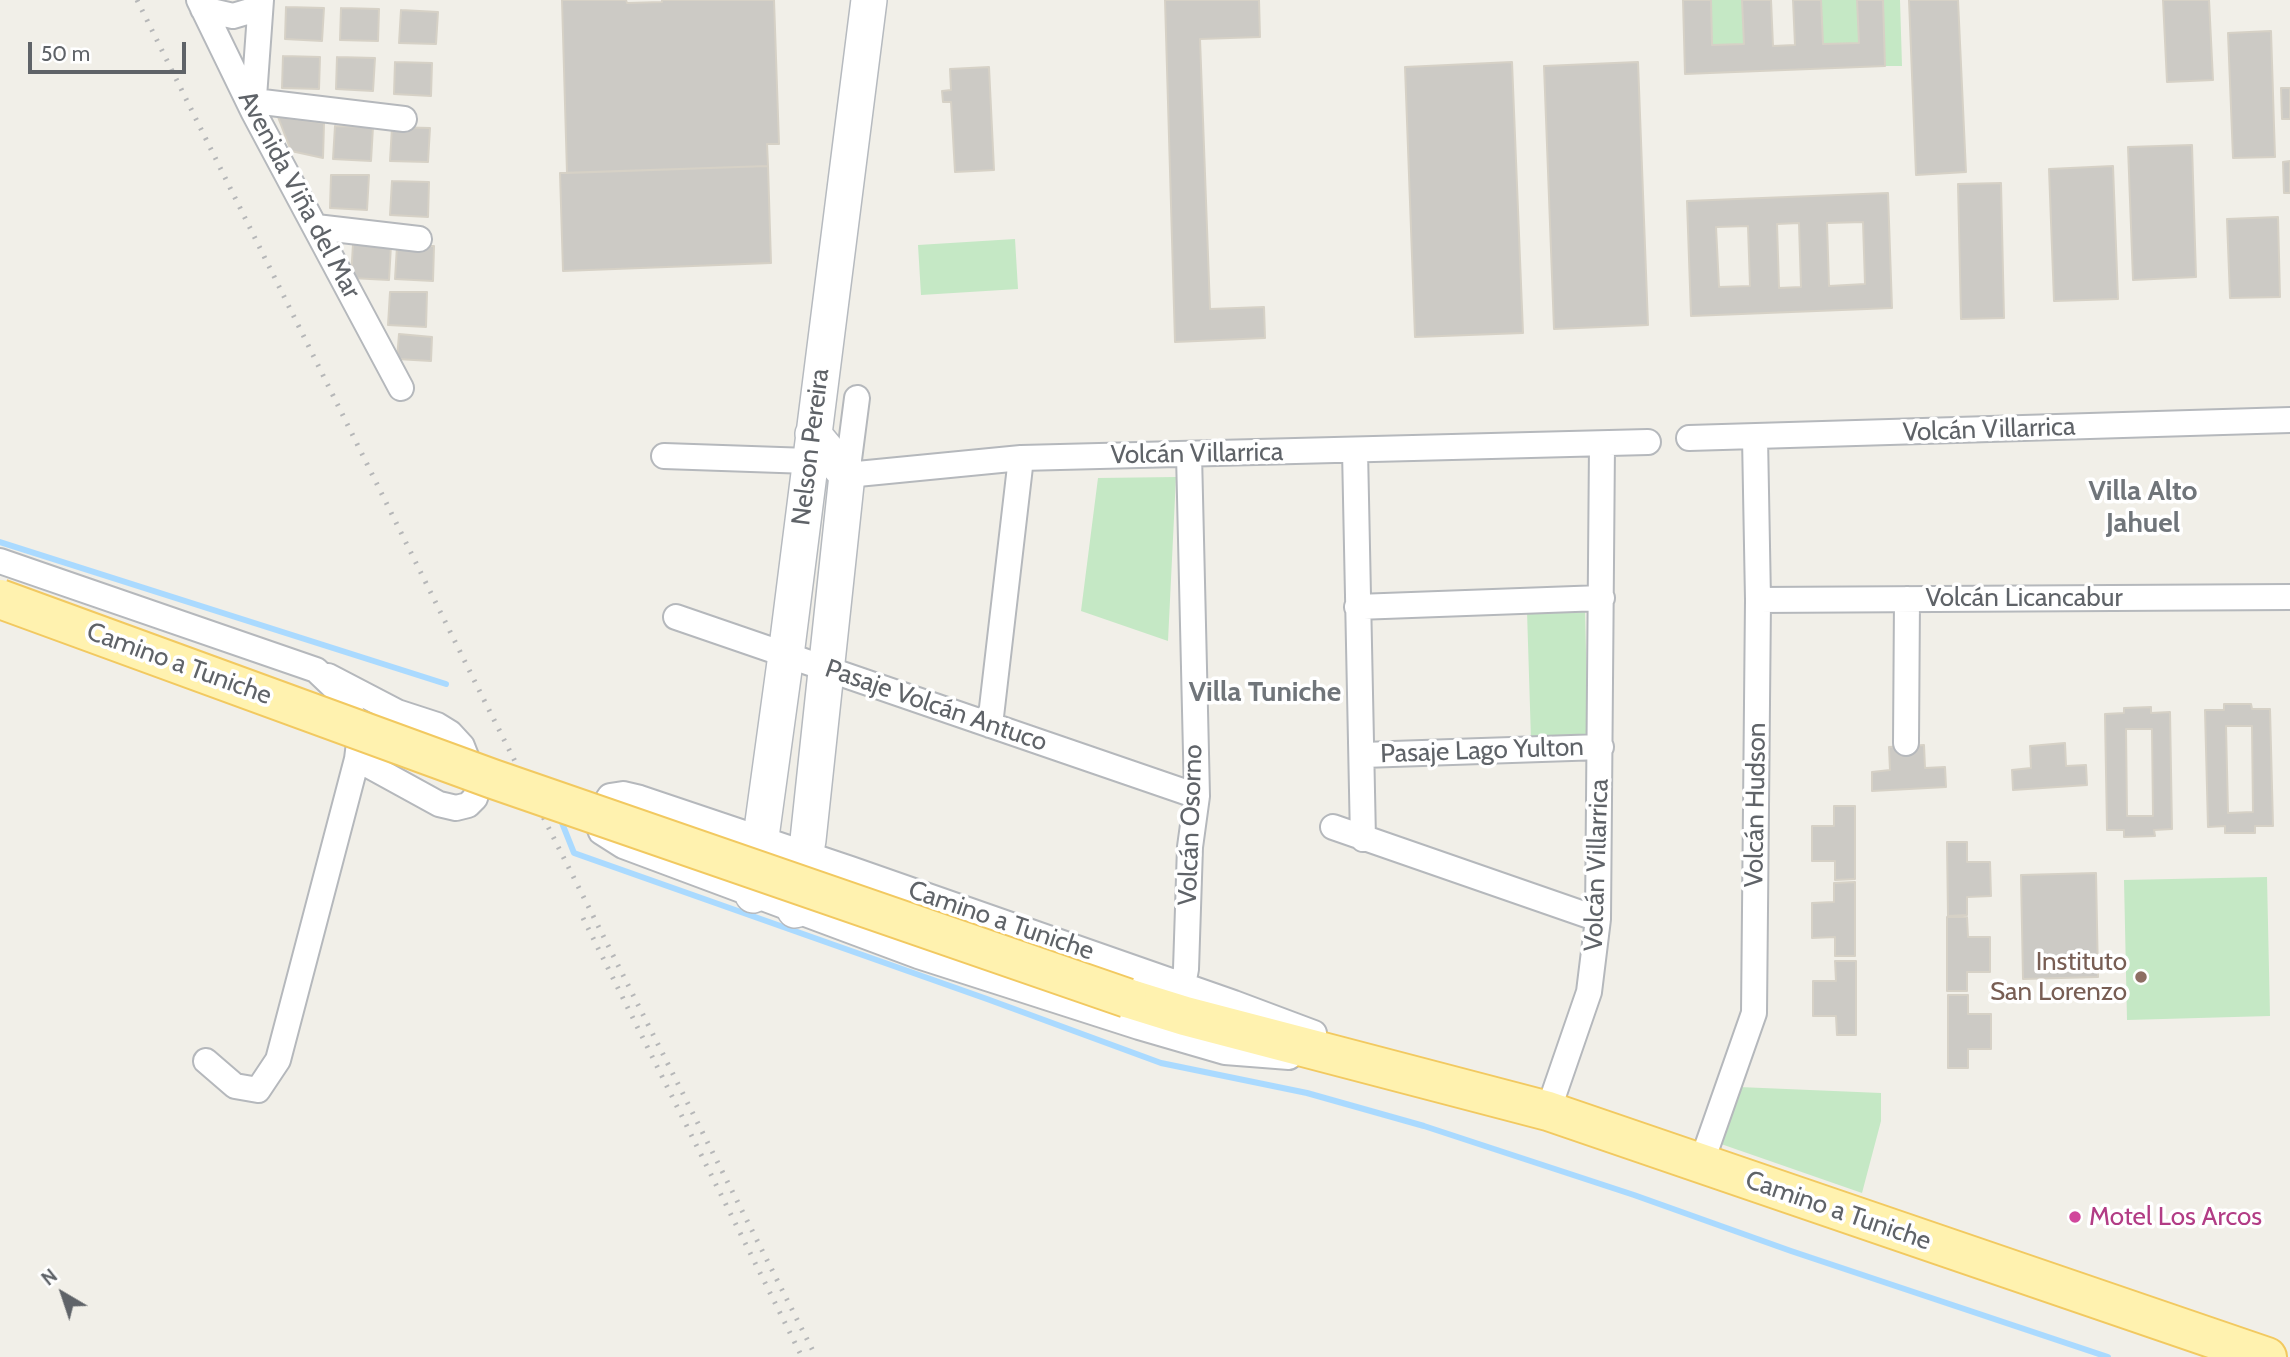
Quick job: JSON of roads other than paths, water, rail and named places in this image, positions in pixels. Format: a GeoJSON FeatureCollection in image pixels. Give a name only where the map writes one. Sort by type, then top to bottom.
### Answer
{"type":"FeatureCollection","features":[{"type":"Feature","properties":{"kind":"main road","name":"Camino a Tuniche"},"geometry":{"type":"LineString","coordinates":[[0,599],[492,779],[1127,998],[1185,1016],[1548,1111],[2267,1357]]}},
{"type":"Feature","properties":{"kind":"street","name":"Nelson Pereira"},"geometry":{"type":"LineString","coordinates":[[753,895],[869,0]]}},
{"type":"Feature","properties":{"kind":"street"},"geometry":{"type":"LineString","coordinates":[[201,5],[233,16],[261,4],[254,106],[404,119]]}},
{"type":"Feature","properties":{"kind":"street","name":"Avenida Viña del Mar"},"geometry":{"type":"LineString","coordinates":[[201,5],[401,388]]}},
{"type":"Feature","properties":{"kind":"street"},"geometry":{"type":"LineString","coordinates":[[316,227],[419,239]]}},
{"type":"Feature","properties":{"kind":"street","name":"Nelson Pereira"},"geometry":{"type":"LineString","coordinates":[[795,910],[805,853],[828,669],[857,398]]}},
{"type":"Feature","properties":{"kind":"street","name":"Volcán Villarrica"},"geometry":{"type":"LineString","coordinates":[[1689,438],[2290,420]]}},
{"type":"Feature","properties":{"kind":"street","name":"Volcán Hudson"},"geometry":{"type":"LineString","coordinates":[[1701,1164],[1754,1013],[1758,600],[1755,437]]}},
{"type":"Feature","properties":{"kind":"street","name":"Volcán Villarrica"},"geometry":{"type":"LineString","coordinates":[[847,475],[1021,458],[1648,442]]}},
{"type":"Feature","properties":{"kind":"street","name":"Volcán Villarrica"},"geometry":{"type":"LineString","coordinates":[[1548,1111],[1589,992],[1598,919],[1602,443]]}},
{"type":"Feature","properties":{"kind":"street"},"geometry":{"type":"LineString","coordinates":[[664,456],[811,448],[847,475]]}},
{"type":"Feature","properties":{"kind":"street"},"geometry":{"type":"LineString","coordinates":[[1355,450],[1363,839]]}},
{"type":"Feature","properties":{"kind":"street","name":"Volcán Osorno"},"geometry":{"type":"LineString","coordinates":[[1183,985],[1186,969],[1190,848],[1197,796],[1189,454]]}},
{"type":"Feature","properties":{"kind":"street"},"geometry":{"type":"LineString","coordinates":[[990,725],[1021,458]]}},
{"type":"Feature","properties":{"kind":"street","name":"Camino a Tuniche"},"geometry":{"type":"LineString","coordinates":[[0,561],[316,670],[397,712],[437,725],[450,733],[462,746],[478,787],[475,798],[468,805],[456,808],[439,804],[357,759],[360,735],[356,720],[337,690],[316,670]]}},
{"type":"Feature","properties":{"kind":"street","name":"Volcán Licancabur"},"geometry":{"type":"LineString","coordinates":[[1758,600],[2290,597]]}},
{"type":"Feature","properties":{"kind":"street"},"geometry":{"type":"LineString","coordinates":[[1357,607],[1602,598]]}},
{"type":"Feature","properties":{"kind":"street"},"geometry":{"type":"LineString","coordinates":[[1906,743],[1907,599]]}},
{"type":"Feature","properties":{"kind":"street","name":"Pasaje Volcán Antuco"},"geometry":{"type":"LineString","coordinates":[[676,617],[1197,796]]}},
{"type":"Feature","properties":{"kind":"street","name":"Pasaje Lago Yulton"},"geometry":{"type":"LineString","coordinates":[[1363,755],[1601,747]]}},
{"type":"Feature","properties":{"kind":"street"},"geometry":{"type":"LineString","coordinates":[[206,1061],[235,1086],[258,1090],[278,1060],[357,759]]}},
{"type":"Feature","properties":{"kind":"street","name":"Camino a Tuniche"},"geometry":{"type":"LineString","coordinates":[[1368,1064],[1225,1052],[918,956],[623,846],[601,832],[598,824],[602,808],[610,796],[623,794],[640,797],[1343,1042],[1407,1074]]}},
{"type":"Feature","properties":{"kind":"street"},"geometry":{"type":"LineString","coordinates":[[1333,827],[1598,919]]}},
{"type":"Feature","properties":{"kind":"waterway"},"geometry":{"type":"LineString","coordinates":[[0,542],[446,684]]}},
{"type":"Feature","properties":{"kind":"waterway"},"geometry":{"type":"LineString","coordinates":[[562,823],[574,853],[1161,1063],[1307,1093],[1424,1126],[2108,1357]]}},
{"type":"Feature","properties":{"kind":"railway"},"geometry":{"type":"LineString","coordinates":[[137,0],[483,698],[816,1357]]}},
{"type":"Feature","properties":{"kind":"railway"},"geometry":{"type":"LineString","coordinates":[[583,918],[802,1357]]}},
{"type":"Feature","properties":{"kind":"place","name":"Instituto San Lorenzo"},"geometry":{"type":"Point","coordinates":[2141,977]}},
{"type":"Feature","properties":{"kind":"place","name":"Motel Los Arcos"},"geometry":{"type":"Point","coordinates":[2075,1217]}},
{"type":"Feature","properties":{"kind":"district","name":"Villa Alto Jahuel"},"geometry":{"type":"Point","coordinates":[2143,508]}},
{"type":"Feature","properties":{"kind":"district","name":"Villa Tuniche"},"geometry":{"type":"Point","coordinates":[1265,693]}}]}
